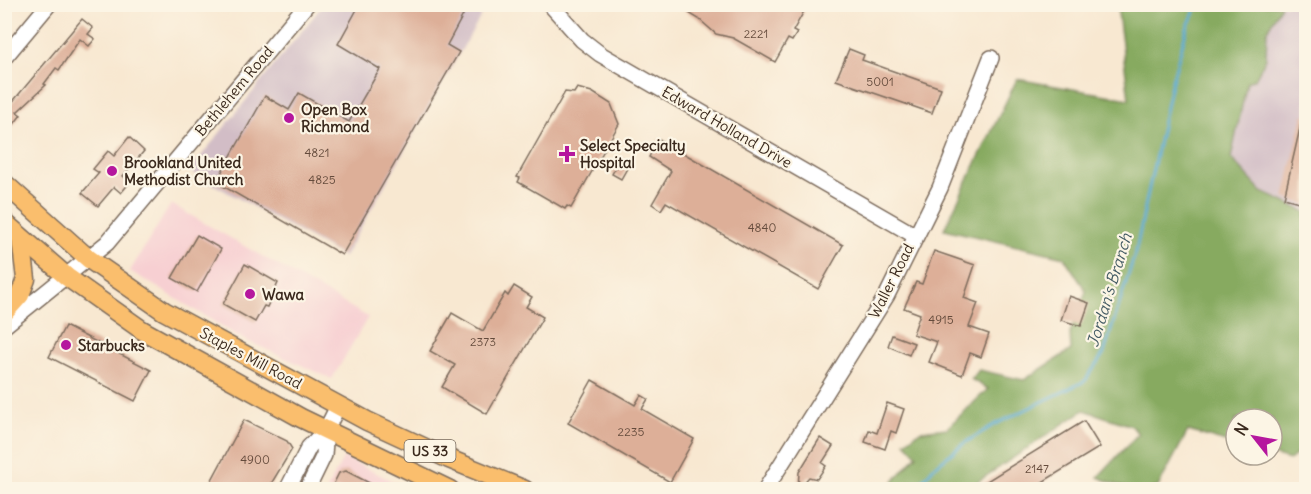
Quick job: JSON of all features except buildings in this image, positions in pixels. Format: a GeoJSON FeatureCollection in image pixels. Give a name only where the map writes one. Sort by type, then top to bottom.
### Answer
{"type":"FeatureCollection","features":[{"type":"Feature","properties":{"kind":"main road","name":"Staples Mill Road"},"geometry":{"type":"LineString","coordinates":[[4,183],[89,259],[164,311],[338,406],[425,449],[525,489]]}},
{"type":"Feature","properties":{"kind":"main road","name":"Staples Mill Road"},"geometry":{"type":"LineString","coordinates":[[4,222],[67,277],[141,330],[326,430],[450,489]]}},
{"type":"Feature","properties":{"kind":"main road"},"geometry":{"type":"LineString","coordinates":[[4,313],[20,296],[26,279],[21,238]]}},
{"type":"Feature","properties":{"kind":"street"},"geometry":{"type":"LineString","coordinates":[[4,58],[49,4]]}},
{"type":"Feature","properties":{"kind":"street","name":"Bethlehem Road"},"geometry":{"type":"LineString","coordinates":[[4,326],[106,243],[307,4]]}},
{"type":"Feature","properties":{"kind":"street","name":"Edward Holland Drive"},"geometry":{"type":"LineString","coordinates":[[550,4],[582,40],[600,54],[914,235]]}},
{"type":"Feature","properties":{"kind":"street","name":"Waller Road"},"geometry":{"type":"LineString","coordinates":[[765,489],[872,320],[948,168],[991,58]]}},
{"type":"Feature","properties":{"kind":"street"},"geometry":{"type":"LineString","coordinates":[[287,489],[309,447],[326,430],[338,406]]}},
{"type":"Feature","properties":{"kind":"street"},"geometry":{"type":"LineString","coordinates":[[307,489],[324,455],[326,430]]}},
{"type":"Feature","properties":{"kind":"shaded area"},"geometry":{"type":"Polygon","coordinates":[[[323,5],[487,5],[344,257],[189,171],[323,5]]]}},
{"type":"Feature","properties":{"kind":"shaded area"},"geometry":{"type":"Polygon","coordinates":[[[1261,5],[1306,5],[1306,234],[1212,209],[1261,5]]]}},
{"type":"Feature","properties":{"kind":"shaded area"},"geometry":{"type":"Polygon","coordinates":[[[171,204],[368,317],[332,379],[243,339],[130,271],[171,204]]]}},
{"type":"Feature","properties":{"kind":"shaded area"},"geometry":{"type":"Polygon","coordinates":[[[344,457],[408,489],[326,490],[344,457]]]}},
{"type":"Feature","properties":{"kind":"green space"},"geometry":{"type":"Polygon","coordinates":[[[1117,5],[1281,5],[1267,31],[1266,58],[1255,79],[1247,82],[1231,158],[1262,192],[1306,212],[1306,446],[1290,460],[1284,458],[1284,407],[1224,407],[1224,442],[1188,431],[1158,487],[1135,489],[1098,477],[1138,434],[1132,426],[1084,410],[967,489],[886,490],[917,455],[905,442],[920,431],[947,428],[988,389],[971,379],[979,370],[1024,380],[1071,350],[1070,333],[1086,291],[1064,257],[944,229],[1017,79],[1129,99],[1117,5]]]}},
{"type":"Feature","properties":{"kind":"waterway","name":"Jordan's Branch"},"geometry":{"type":"LineString","coordinates":[[915,490],[934,467],[963,444],[992,426],[1085,381],[1104,353],[1136,250],[1170,88],[1187,28],[1198,4]]}},
{"type":"Feature","properties":{"kind":"place","name":"Open Box Richmond"},"geometry":{"type":"Point","coordinates":[289,118]}},
{"type":"Feature","properties":{"kind":"place","name":"Select Specialty Hospital"},"geometry":{"type":"Point","coordinates":[567,154]}},
{"type":"Feature","properties":{"kind":"place","name":"Brookland United Methodist Church"},"geometry":{"type":"Point","coordinates":[112,171]}},
{"type":"Feature","properties":{"kind":"place","name":"Wawa"},"geometry":{"type":"Point","coordinates":[250,294]}},
{"type":"Feature","properties":{"kind":"place","name":"Starbucks"},"geometry":{"type":"Point","coordinates":[66,345]}}]}
